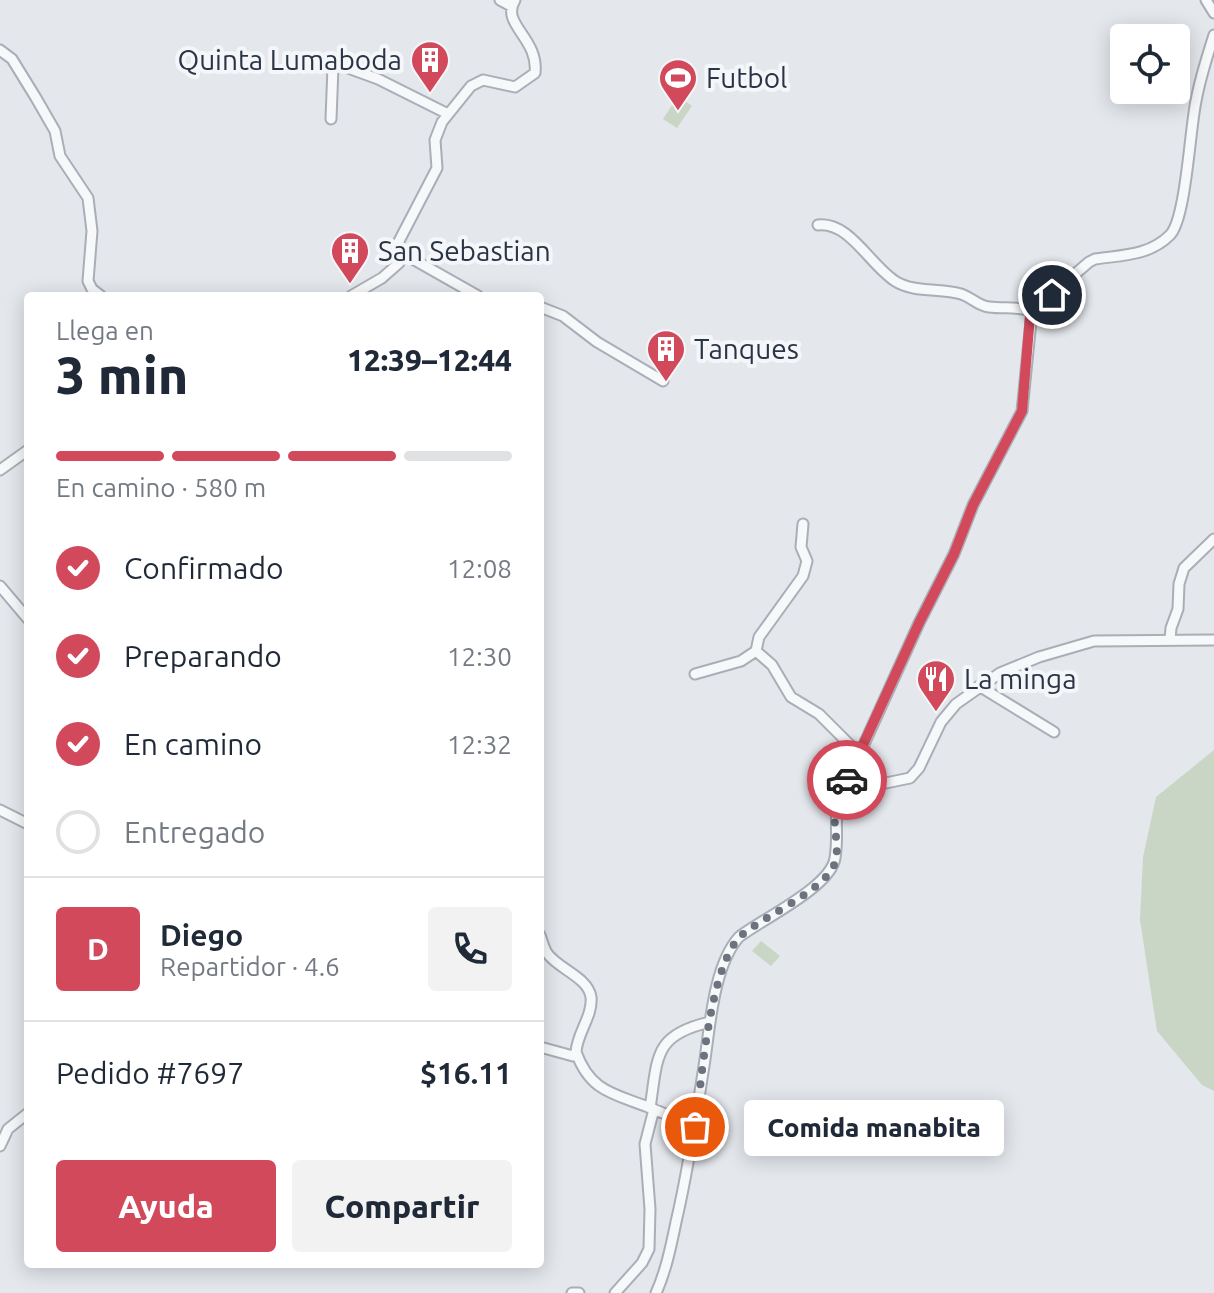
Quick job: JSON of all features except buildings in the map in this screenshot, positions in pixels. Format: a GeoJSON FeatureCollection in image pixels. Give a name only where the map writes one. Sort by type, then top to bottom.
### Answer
{"type":"FeatureCollection","features":[{"type":"Feature","properties":{"kind":"street"},"geometry":{"type":"LineString","coordinates":[[358,292],[394,270],[399,263],[397,250],[405,227],[437,168],[437,133],[467,90],[477,82],[492,80],[513,87],[535,73],[534,50],[516,26],[513,3],[500,0]]}},
{"type":"Feature","properties":{"kind":"street"},"geometry":{"type":"LineString","coordinates":[[1206,0],[1214,13]]}},
{"type":"Feature","properties":{"kind":"street"},"geometry":{"type":"LineString","coordinates":[[656,1293],[668,1258],[695,1127],[710,1022],[724,961],[732,946],[752,927],[784,908],[831,871],[836,856],[835,815],[858,753],[954,554],[979,493],[1022,411],[1032,311],[1089,262],[1142,252],[1174,231],[1182,203],[1200,76],[1214,35]]}},
{"type":"Feature","properties":{"kind":"street"},"geometry":{"type":"LineString","coordinates":[[0,50],[12,59],[36,98],[55,131],[60,156],[88,198],[92,231],[88,281],[96,292]]}},
{"type":"Feature","properties":{"kind":"street"},"geometry":{"type":"LineString","coordinates":[[331,119],[333,67],[337,64],[378,79],[448,114]]}},
{"type":"Feature","properties":{"kind":"street"},"geometry":{"type":"LineString","coordinates":[[818,225],[826,224],[854,240],[872,263],[899,284],[960,294],[989,307],[1032,311]]}},
{"type":"Feature","properties":{"kind":"street"},"geometry":{"type":"LineString","coordinates":[[397,250],[471,292]]}},
{"type":"Feature","properties":{"kind":"street"},"geometry":{"type":"LineString","coordinates":[[544,309],[563,316],[597,342],[663,381]]}},
{"type":"Feature","properties":{"kind":"street"},"geometry":{"type":"LineString","coordinates":[[0,470],[24,453]]}},
{"type":"Feature","properties":{"kind":"street"},"geometry":{"type":"LineString","coordinates":[[695,674],[741,661],[756,651],[759,637],[807,567],[801,547],[803,524]]}},
{"type":"Feature","properties":{"kind":"street"},"geometry":{"type":"LineString","coordinates":[[1170,639],[1184,568],[1214,539]]}},
{"type":"Feature","properties":{"kind":"street"},"geometry":{"type":"LineString","coordinates":[[0,586],[24,614]]}},
{"type":"Feature","properties":{"kind":"street"},"geometry":{"type":"LineString","coordinates":[[846,784],[881,784],[910,778],[919,768],[941,722],[956,704],[1000,673],[1085,643],[1214,640]]}},
{"type":"Feature","properties":{"kind":"street"},"geometry":{"type":"LineString","coordinates":[[756,651],[772,665],[791,697],[819,714],[858,753]]}},
{"type":"Feature","properties":{"kind":"street"},"geometry":{"type":"LineString","coordinates":[[979,686],[1054,732]]}},
{"type":"Feature","properties":{"kind":"street"},"geometry":{"type":"LineString","coordinates":[[0,810],[24,822]]}},
{"type":"Feature","properties":{"kind":"street"},"geometry":{"type":"LineString","coordinates":[[544,946],[547,954],[586,986],[591,995],[591,1006],[573,1056],[544,1048]]}},
{"type":"Feature","properties":{"kind":"street"},"geometry":{"type":"LineString","coordinates":[[615,1293],[642,1263],[649,1249],[650,1209],[645,1144],[661,1049],[668,1040],[688,1027],[710,1022]]}},
{"type":"Feature","properties":{"kind":"street"},"geometry":{"type":"LineString","coordinates":[[576,1052],[605,1091],[695,1127]]}},
{"type":"Feature","properties":{"kind":"street"},"geometry":{"type":"LineString","coordinates":[[0,1146],[8,1129],[24,1116]]}},
{"type":"Feature","properties":{"kind":"street"},"geometry":{"type":"LineString","coordinates":[[572,1293],[579,1293]]}},
{"type":"Feature","properties":{"kind":"green space","name":"Futbol"},"geometry":{"type":"Polygon","coordinates":[[[678,96],[692,106],[677,128],[663,119],[678,96]]]}},
{"type":"Feature","properties":{"kind":"green space"},"geometry":{"type":"Polygon","coordinates":[[[1214,750],[1214,1091],[1202,1085],[1157,1031],[1140,920],[1143,857],[1156,797],[1214,750]]]}},
{"type":"Feature","properties":{"kind":"green space"},"geometry":{"type":"Polygon","coordinates":[[[761,941],[780,956],[771,966],[752,951],[761,941]]]}},
{"type":"Feature","properties":{"kind":"way so far"},"geometry":{"type":"LineString","coordinates":[[695,1127],[710,1022],[727,954],[752,927],[784,908],[831,871],[836,856],[835,815],[847,780]]}},
{"type":"Feature","properties":{"kind":"place","name":"Quinta Lumaboda"},"geometry":{"type":"Point","coordinates":[430,94]}},
{"type":"Feature","properties":{"kind":"place","name":"Futbol"},"geometry":{"type":"Point","coordinates":[678,112]}},
{"type":"Feature","properties":{"kind":"place","name":"San Sebastian"},"geometry":{"type":"Point","coordinates":[350,285]}},
{"type":"Feature","properties":{"kind":"place","name":"Tanques"},"geometry":{"type":"Point","coordinates":[666,383]}},
{"type":"Feature","properties":{"kind":"place","name":"La minga"},"geometry":{"type":"Point","coordinates":[936,713]}},
{"type":"Feature","properties":{"kind":"place","name":"Comida manabita"},"geometry":{"type":"Point","coordinates":[695,1127]}},
{"type":"Feature","properties":{"kind":"route"},"geometry":{"type":"LineString","coordinates":[[847,780],[954,554],[973,505],[1022,411],[1026,393],[1030,316],[1052,295]]}}]}
